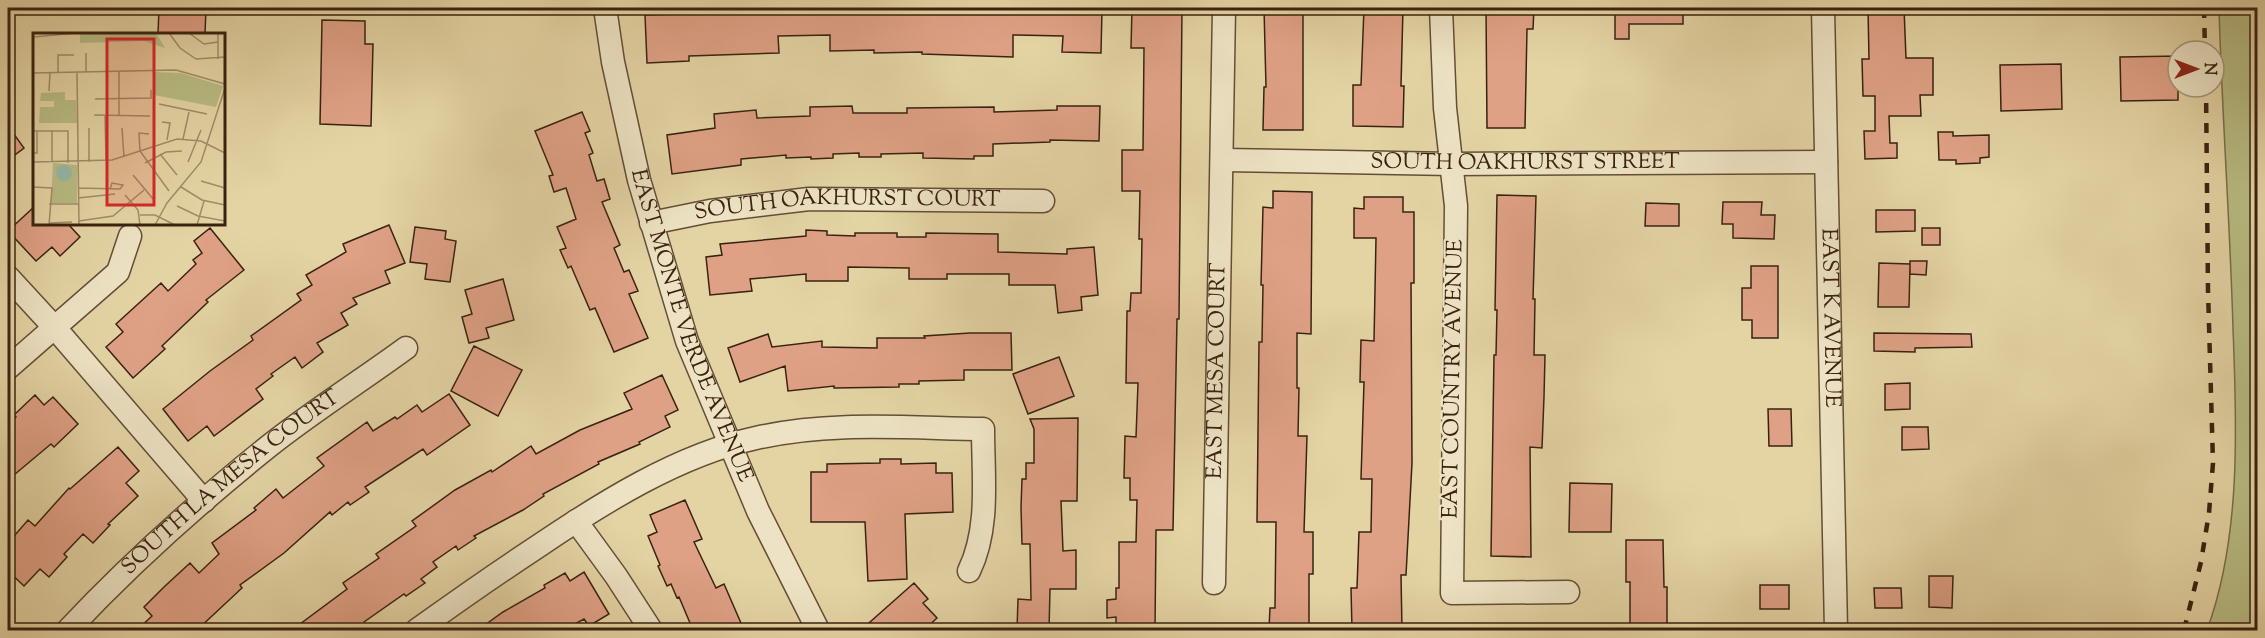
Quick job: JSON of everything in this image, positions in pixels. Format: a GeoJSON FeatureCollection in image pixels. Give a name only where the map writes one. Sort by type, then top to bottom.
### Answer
{"type":"FeatureCollection","features":[{"type":"Feature","properties":{"kind":"street","name":"EAST MONTE VERDE AVENUE"},"geometry":{"type":"LineString","coordinates":[[605,8],[626,128],[651,223],[687,340],[758,511],[818,630]]}},
{"type":"Feature","properties":{"kind":"street","name":"EAST MESA COURT"},"geometry":{"type":"LineString","coordinates":[[1214,584],[1224,8]]}},
{"type":"Feature","properties":{"kind":"street","name":"EAST COUNTRY AVENUE"},"geometry":{"type":"LineString","coordinates":[[1441,8],[1445,98],[1456,206],[1452,593],[1568,592]]}},
{"type":"Feature","properties":{"kind":"street","name":"EAST K AVENUE"},"geometry":{"type":"LineString","coordinates":[[1823,8],[1836,630]]}},
{"type":"Feature","properties":{"kind":"street","name":"SOUTH OAKHURST STREET"},"geometry":{"type":"LineString","coordinates":[[1223,160],[1452,164],[1826,162]]}},
{"type":"Feature","properties":{"kind":"street","name":"SOUTH OAKHURST COURT"},"geometry":{"type":"LineString","coordinates":[[651,223],[710,211],[809,199],[1043,201]]}},
{"type":"Feature","properties":{"kind":"street"},"geometry":{"type":"LineString","coordinates":[[8,368],[118,272],[130,236]]}},
{"type":"Feature","properties":{"kind":"street"},"geometry":{"type":"LineString","coordinates":[[8,277],[204,501]]}},
{"type":"Feature","properties":{"kind":"street","name":"SOUTH LA MESA COURT"},"geometry":{"type":"LineString","coordinates":[[68,630],[114,581],[271,445],[406,348]]}},
{"type":"Feature","properties":{"kind":"street"},"geometry":{"type":"LineString","coordinates":[[417,630],[576,521],[608,501],[655,477],[729,444],[821,428],[983,429],[983,532],[977,555],[969,571]]}},
{"type":"Feature","properties":{"kind":"street"},"geometry":{"type":"LineString","coordinates":[[576,521],[651,630]]}},
{"type":"Feature","properties":{"kind":"green space"},"geometry":{"type":"Polygon","coordinates":[[[2219,8],[2257,8],[2257,630],[2207,630],[2226,558],[2234,482],[2235,443],[2232,289],[2223,99],[2226,99],[2226,39],[2220,39],[2219,8]]]}},
{"type":"Feature","properties":{"kind":"building"},"geometry":{"type":"Polygon","coordinates":[[[159,8],[206,8],[205,33],[158,33],[159,8]]]}},
{"type":"Feature","properties":{"kind":"building"},"geometry":{"type":"Polygon","coordinates":[[[783,8],[992,8],[992,10],[1020,11],[1020,8],[1085,8],[1085,10],[1102,10],[1101,53],[1062,52],[1063,36],[1013,35],[1013,57],[922,54],[922,52],[874,53],[874,50],[830,51],[830,35],[778,36],[779,53],[689,56],[689,61],[647,63],[645,15],[783,8]]]}},
{"type":"Feature","properties":{"kind":"building"},"geometry":{"type":"Polygon","coordinates":[[[1132,8],[1182,8],[1179,319],[1177,319],[1173,530],[1156,530],[1155,630],[1116,630],[1116,617],[1107,618],[1107,600],[1116,599],[1116,588],[1119,588],[1119,542],[1136,542],[1137,500],[1130,500],[1130,478],[1124,478],[1125,436],[1136,437],[1138,383],[1126,383],[1127,311],[1130,311],[1131,293],[1141,293],[1142,239],[1139,239],[1140,191],[1122,191],[1122,150],[1143,150],[1144,48],[1131,48],[1132,8]]]}},
{"type":"Feature","properties":{"kind":"building"},"geometry":{"type":"Polygon","coordinates":[[[1264,8],[1303,8],[1303,130],[1263,130],[1264,87],[1266,87],[1264,8]]]}},
{"type":"Feature","properties":{"kind":"building"},"geometry":{"type":"Polygon","coordinates":[[[1364,8],[1403,8],[1401,86],[1404,86],[1403,127],[1353,126],[1353,85],[1361,85],[1364,8]]]}},
{"type":"Feature","properties":{"kind":"building"},"geometry":{"type":"Polygon","coordinates":[[[1486,8],[1534,8],[1533,29],[1527,29],[1525,128],[1487,128],[1486,8]]]}},
{"type":"Feature","properties":{"kind":"building"},"geometry":{"type":"Polygon","coordinates":[[[1615,8],[1683,8],[1683,24],[1629,24],[1629,39],[1615,39],[1615,8]]]}},
{"type":"Feature","properties":{"kind":"building"},"geometry":{"type":"Polygon","coordinates":[[[1868,8],[1904,8],[1906,58],[1933,58],[1933,95],[1920,95],[1921,116],[1889,116],[1890,143],[1897,143],[1897,158],[1865,159],[1864,131],[1875,131],[1875,96],[1863,96],[1862,59],[1869,59],[1868,8]]]}},
{"type":"Feature","properties":{"kind":"building"},"geometry":{"type":"Polygon","coordinates":[[[322,20],[365,21],[365,44],[373,44],[371,126],[320,124],[322,20]]]}},
{"type":"Feature","properties":{"kind":"building"},"geometry":{"type":"Polygon","coordinates":[[[2166,56],[2166,99],[2178,100],[2121,101],[2120,57],[2166,56]]]}},
{"type":"Feature","properties":{"kind":"building"},"geometry":{"type":"Polygon","coordinates":[[[2061,64],[2062,109],[2001,111],[2000,65],[2061,64]]]}},
{"type":"Feature","properties":{"kind":"building"},"geometry":{"type":"Polygon","coordinates":[[[852,106],[853,113],[907,113],[907,108],[994,107],[994,112],[1057,110],[1057,106],[1100,106],[1099,141],[1050,140],[1050,142],[993,144],[993,156],[974,156],[974,159],[923,158],[923,153],[881,154],[881,157],[859,157],[859,153],[833,154],[833,158],[811,159],[811,157],[786,158],[786,155],[741,159],[741,165],[672,174],[667,135],[715,128],[714,114],[756,110],[757,118],[810,116],[810,107],[852,106]]]}},
{"type":"Feature","properties":{"kind":"building"},"geometry":{"type":"Polygon","coordinates":[[[582,112],[590,131],[585,133],[593,153],[589,155],[597,181],[604,179],[610,199],[602,202],[620,245],[614,248],[624,272],[629,270],[638,291],[629,294],[648,338],[614,352],[595,308],[590,310],[571,266],[568,268],[560,250],[566,248],[557,227],[576,219],[566,188],[554,192],[549,176],[553,175],[535,131],[582,112]]]}},
{"type":"Feature","properties":{"kind":"building"},"geometry":{"type":"Polygon","coordinates":[[[8,126],[24,148],[8,160],[8,126]]]}},
{"type":"Feature","properties":{"kind":"building"},"geometry":{"type":"Polygon","coordinates":[[[1938,132],[1953,132],[1953,136],[1989,135],[1989,157],[1980,158],[1980,163],[1956,164],[1956,160],[1939,160],[1938,132]]]}},
{"type":"Feature","properties":{"kind":"building"},"geometry":{"type":"Polygon","coordinates":[[[1273,191],[1312,192],[1311,334],[1297,333],[1298,436],[1307,436],[1304,532],[1313,532],[1313,574],[1309,574],[1309,629],[1269,629],[1270,608],[1275,608],[1276,522],[1257,522],[1263,207],[1273,208],[1273,191]]]}},
{"type":"Feature","properties":{"kind":"building"},"geometry":{"type":"Polygon","coordinates":[[[1497,195],[1536,196],[1534,355],[1545,355],[1542,448],[1530,447],[1531,557],[1491,556],[1494,355],[1496,355],[1497,310],[1495,310],[1497,195]]]}},
{"type":"Feature","properties":{"kind":"building"},"geometry":{"type":"Polygon","coordinates":[[[1364,197],[1403,197],[1403,212],[1414,212],[1414,283],[1411,283],[1412,463],[1406,575],[1401,575],[1402,630],[1352,630],[1351,588],[1357,588],[1359,532],[1371,532],[1372,479],[1361,479],[1364,382],[1360,382],[1361,340],[1374,341],[1376,238],[1354,238],[1354,208],[1364,209],[1364,197]]]}},
{"type":"Feature","properties":{"kind":"building"},"geometry":{"type":"Polygon","coordinates":[[[1723,202],[1762,202],[1761,215],[1775,215],[1774,239],[1733,238],[1733,224],[1722,224],[1723,202]]]}},
{"type":"Feature","properties":{"kind":"building"},"geometry":{"type":"Polygon","coordinates":[[[1646,203],[1679,204],[1679,226],[1645,226],[1646,203]]]}},
{"type":"Feature","properties":{"kind":"building"},"geometry":{"type":"Polygon","coordinates":[[[33,208],[33,225],[69,225],[80,237],[60,256],[52,247],[36,261],[8,231],[33,208]]]}},
{"type":"Feature","properties":{"kind":"building"},"geometry":{"type":"Polygon","coordinates":[[[1876,210],[1915,210],[1915,231],[1876,232],[1876,210]]]}},
{"type":"Feature","properties":{"kind":"building"},"geometry":{"type":"Polygon","coordinates":[[[389,225],[405,263],[385,271],[390,283],[353,298],[357,304],[341,313],[348,325],[317,343],[323,352],[302,368],[295,357],[271,374],[273,376],[256,389],[263,399],[214,436],[207,426],[188,441],[163,409],[253,340],[251,336],[301,300],[297,294],[312,285],[306,275],[346,252],[343,244],[389,225]]]}},
{"type":"Feature","properties":{"kind":"building"},"geometry":{"type":"Polygon","coordinates":[[[415,227],[446,231],[445,239],[456,241],[450,282],[425,279],[427,264],[410,262],[415,227]]]}},
{"type":"Feature","properties":{"kind":"building"},"geometry":{"type":"Polygon","coordinates":[[[210,228],[244,270],[206,300],[208,302],[162,346],[165,349],[133,378],[106,347],[123,332],[116,324],[161,283],[168,291],[196,264],[193,260],[202,253],[194,241],[210,228]]]}},
{"type":"Feature","properties":{"kind":"building"},"geometry":{"type":"Polygon","coordinates":[[[1922,228],[1940,228],[1940,245],[1922,245],[1922,228]]]}},
{"type":"Feature","properties":{"kind":"building"},"geometry":{"type":"Polygon","coordinates":[[[806,230],[827,231],[827,235],[855,236],[855,233],[897,233],[897,237],[926,237],[926,233],[998,234],[998,252],[1067,254],[1067,249],[1094,247],[1098,295],[1081,297],[1082,310],[1058,313],[1055,285],[1009,285],[1009,274],[947,274],[947,279],[909,279],[909,268],[848,267],[848,281],[806,281],[806,274],[750,279],[752,291],[710,295],[706,257],[722,255],[720,244],[806,236],[806,230]]]}},
{"type":"Feature","properties":{"kind":"building"},"geometry":{"type":"Polygon","coordinates":[[[1910,261],[1927,261],[1926,275],[1910,274],[1910,261]]]}},
{"type":"Feature","properties":{"kind":"building"},"geometry":{"type":"Polygon","coordinates":[[[1879,263],[1910,264],[1909,307],[1878,307],[1879,263]]]}},
{"type":"Feature","properties":{"kind":"building"},"geometry":{"type":"Polygon","coordinates":[[[1751,266],[1778,266],[1778,338],[1752,338],[1752,320],[1742,320],[1742,288],[1751,288],[1751,266]]]}},
{"type":"Feature","properties":{"kind":"building"},"geometry":{"type":"Polygon","coordinates":[[[503,279],[514,320],[486,328],[489,338],[469,343],[462,317],[472,314],[465,290],[503,279]]]}},
{"type":"Feature","properties":{"kind":"building"},"geometry":{"type":"Polygon","coordinates":[[[1011,333],[1012,370],[964,370],[964,380],[919,381],[919,384],[899,384],[899,387],[834,388],[834,386],[788,391],[785,366],[740,382],[728,348],[768,334],[772,347],[822,341],[822,347],[877,348],[877,338],[925,338],[924,336],[1011,333]]]}},
{"type":"Feature","properties":{"kind":"building"},"geometry":{"type":"Polygon","coordinates":[[[1874,333],[1971,334],[1972,347],[1915,348],[1915,352],[1874,351],[1874,333]]]}},
{"type":"Feature","properties":{"kind":"building"},"geometry":{"type":"Polygon","coordinates":[[[474,346],[522,370],[498,416],[451,391],[474,346]]]}},
{"type":"Feature","properties":{"kind":"building"},"geometry":{"type":"Polygon","coordinates":[[[1059,357],[1074,396],[1028,414],[1013,374],[1059,357]]]}},
{"type":"Feature","properties":{"kind":"building"},"geometry":{"type":"Polygon","coordinates":[[[662,375],[678,410],[665,416],[670,427],[639,442],[640,444],[598,462],[599,464],[543,494],[544,496],[523,510],[474,536],[476,538],[458,550],[456,546],[433,562],[437,567],[421,579],[425,583],[406,596],[404,594],[364,622],[365,625],[358,630],[292,630],[347,589],[343,583],[379,558],[376,554],[416,526],[412,521],[455,490],[491,470],[492,472],[531,446],[536,454],[580,430],[632,409],[624,393],[662,375]]]}},
{"type":"Feature","properties":{"kind":"building"},"geometry":{"type":"Polygon","coordinates":[[[1910,383],[1910,409],[1885,410],[1885,384],[1910,383]]]}},
{"type":"Feature","properties":{"kind":"building"},"geometry":{"type":"Polygon","coordinates":[[[449,394],[470,425],[427,455],[423,449],[365,487],[369,492],[350,505],[348,502],[332,515],[330,512],[284,553],[240,585],[242,588],[197,630],[137,630],[152,616],[144,607],[190,563],[199,573],[219,554],[212,543],[256,510],[254,508],[276,489],[283,498],[324,466],[317,458],[367,422],[373,431],[395,417],[397,419],[417,405],[422,412],[449,394]]]}},
{"type":"Feature","properties":{"kind":"building"},"geometry":{"type":"Polygon","coordinates":[[[35,395],[44,405],[53,397],[78,424],[54,447],[51,444],[8,480],[8,424],[35,395]]]}},
{"type":"Feature","properties":{"kind":"building"},"geometry":{"type":"Polygon","coordinates":[[[1768,409],[1791,409],[1792,446],[1769,446],[1768,409]]]}},
{"type":"Feature","properties":{"kind":"building"},"geometry":{"type":"Polygon","coordinates":[[[1078,418],[1077,501],[1061,501],[1063,551],[1076,550],[1076,589],[1050,589],[1049,630],[1017,630],[1018,599],[1031,600],[1030,544],[1022,544],[1021,507],[1022,479],[1026,479],[1026,463],[1034,463],[1034,429],[1030,419],[1078,418]]]}},
{"type":"Feature","properties":{"kind":"building"},"geometry":{"type":"Polygon","coordinates":[[[1902,427],[1928,427],[1929,449],[1902,450],[1902,427]]]}},
{"type":"Feature","properties":{"kind":"building"},"geometry":{"type":"Polygon","coordinates":[[[118,447],[139,471],[126,483],[138,496],[108,524],[110,525],[93,543],[83,534],[64,554],[67,557],[49,577],[40,569],[24,586],[8,571],[8,543],[28,520],[35,526],[69,488],[118,447]]]}},
{"type":"Feature","properties":{"kind":"building"},"geometry":{"type":"Polygon","coordinates":[[[880,459],[901,459],[901,464],[936,463],[936,473],[952,473],[953,512],[905,514],[907,579],[868,581],[865,522],[811,522],[811,472],[827,472],[827,464],[880,463],[880,459]]]}},
{"type":"Feature","properties":{"kind":"building"},"geometry":{"type":"Polygon","coordinates":[[[1570,483],[1612,484],[1611,532],[1569,532],[1570,483]]]}},
{"type":"Feature","properties":{"kind":"building"},"geometry":{"type":"Polygon","coordinates":[[[685,500],[702,539],[694,542],[716,588],[724,584],[744,630],[693,630],[679,597],[677,598],[671,584],[667,586],[648,536],[657,532],[650,515],[685,500]]]}},
{"type":"Feature","properties":{"kind":"building"},"geometry":{"type":"Polygon","coordinates":[[[1626,540],[1663,540],[1664,587],[1667,587],[1667,630],[1630,630],[1630,582],[1626,582],[1626,540]]]}},
{"type":"Feature","properties":{"kind":"building"},"geometry":{"type":"Polygon","coordinates":[[[584,572],[609,614],[589,626],[584,619],[564,630],[478,630],[565,573],[570,581],[584,572]]]}},
{"type":"Feature","properties":{"kind":"building"},"geometry":{"type":"Polygon","coordinates":[[[1929,576],[1953,576],[1952,608],[1929,607],[1929,576]]]}},
{"type":"Feature","properties":{"kind":"building"},"geometry":{"type":"Polygon","coordinates":[[[914,583],[928,599],[923,603],[937,618],[924,630],[861,630],[914,583]]]}},
{"type":"Feature","properties":{"kind":"building"},"geometry":{"type":"Polygon","coordinates":[[[1760,585],[1789,585],[1789,609],[1760,609],[1760,585]]]}},
{"type":"Feature","properties":{"kind":"building"},"geometry":{"type":"Polygon","coordinates":[[[1874,588],[1901,588],[1902,608],[1875,608],[1874,588]]]}},
{"type":"Feature","properties":{"kind":"railway"},"geometry":{"type":"LineString","coordinates":[[2204,8],[2205,39]]}},
{"type":"Feature","properties":{"kind":"railway"},"geometry":{"type":"LineString","coordinates":[[2184,630],[2201,562],[2209,513],[2213,463],[2206,99]]}}]}
